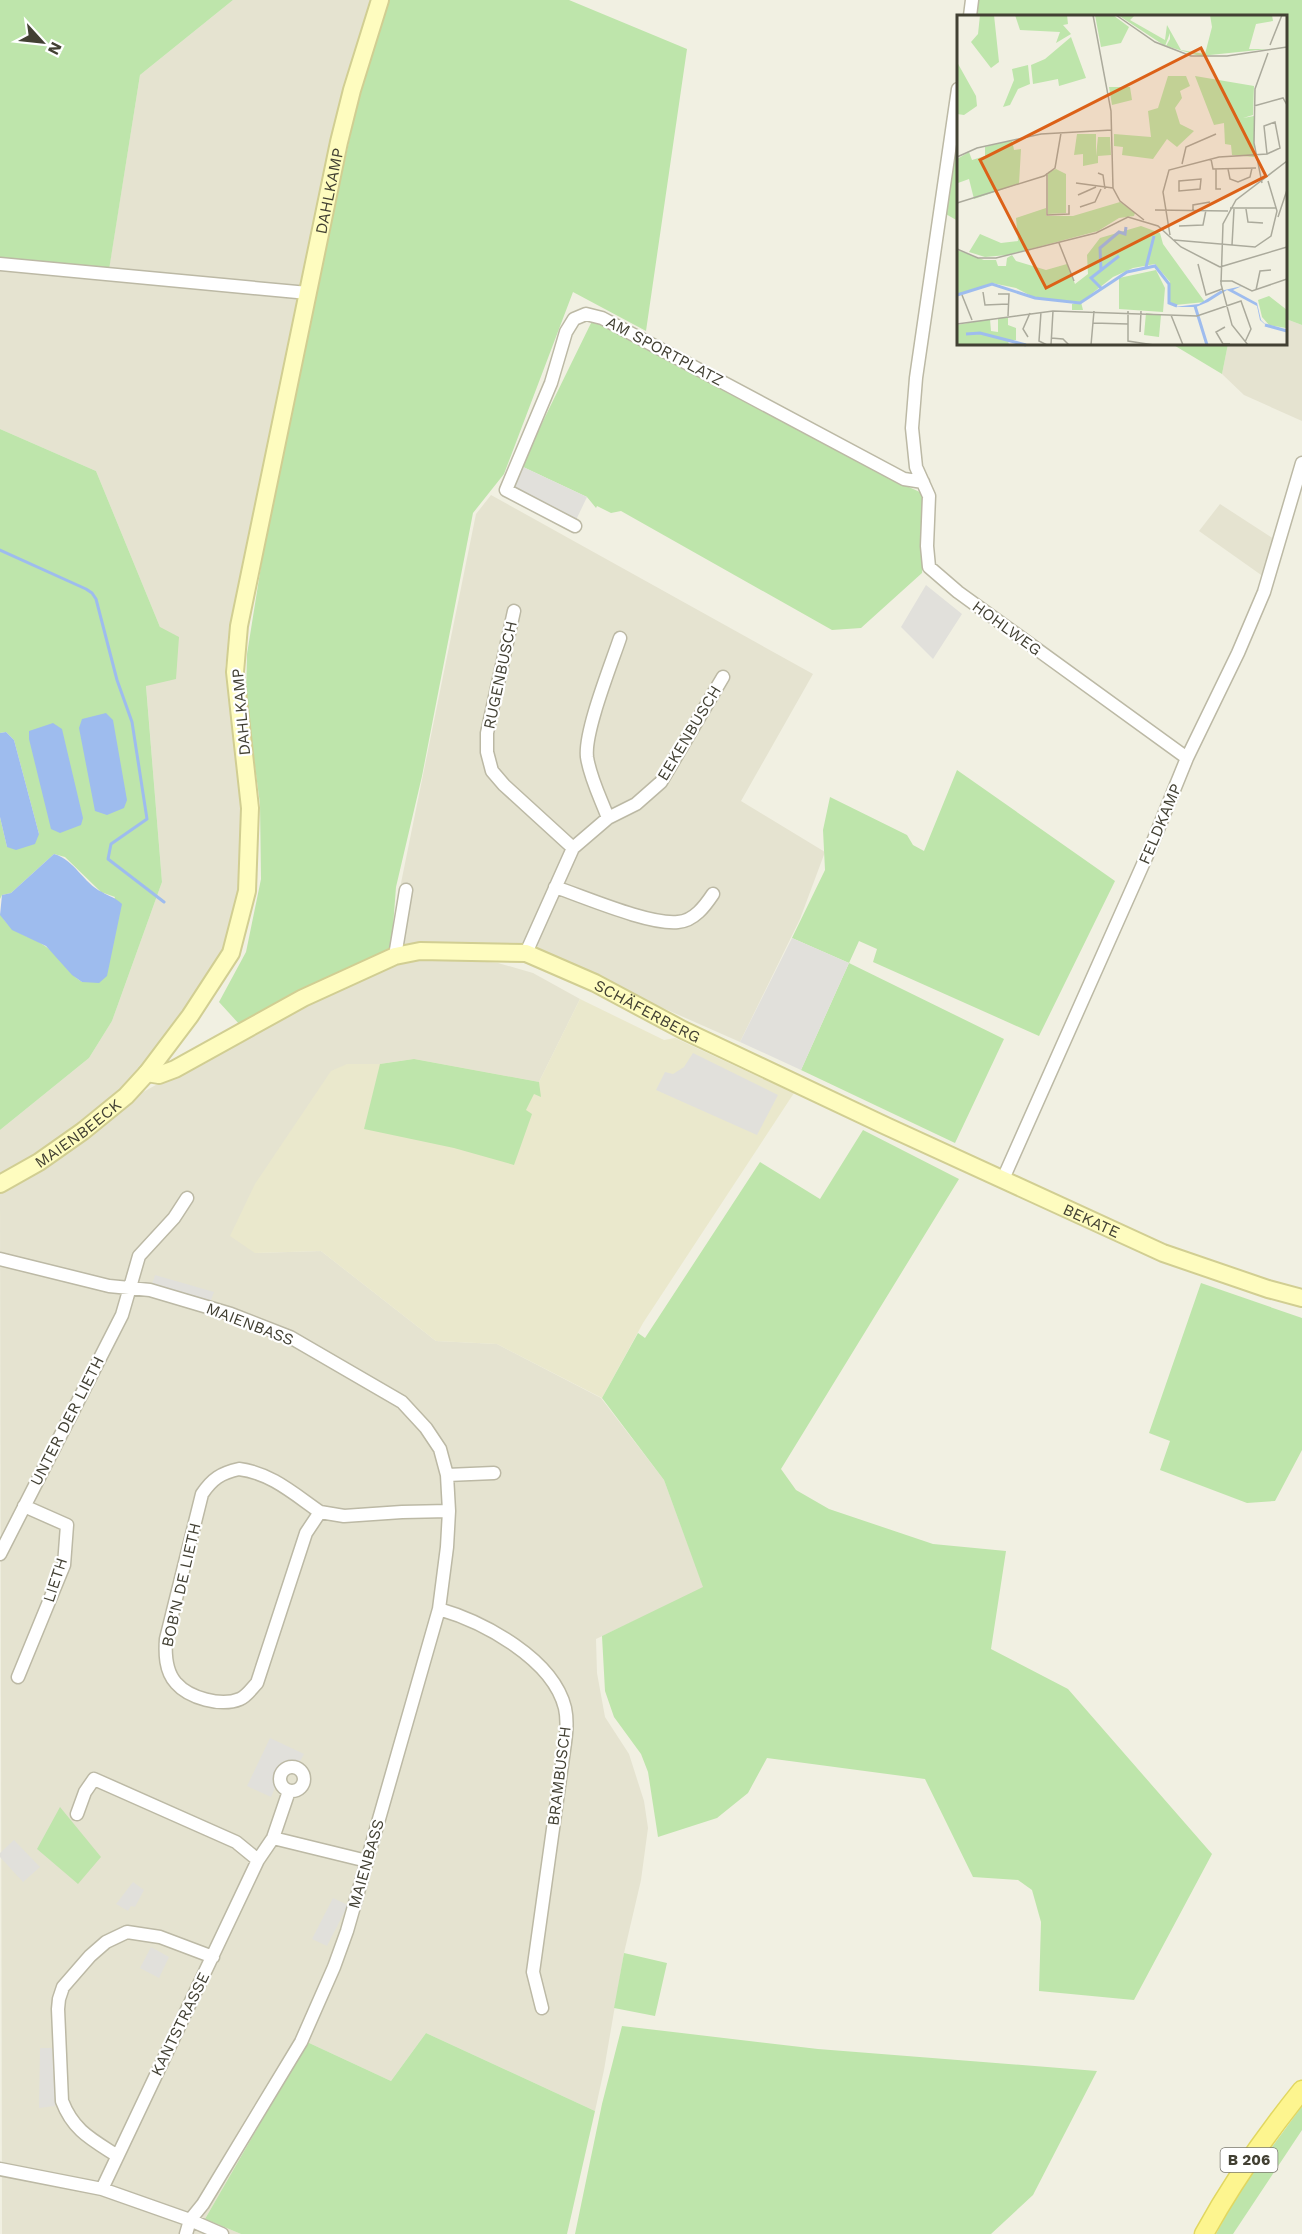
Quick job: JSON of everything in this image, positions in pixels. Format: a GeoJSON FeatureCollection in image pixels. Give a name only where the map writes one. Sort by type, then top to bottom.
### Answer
{"type":"FeatureCollection","features":[{"type":"Feature","properties":{"kind":"main road","name":"B 206"},"geometry":{"type":"LineString","coordinates":[[1204,2234],[1230,2186],[1274,2124],[1302,2090]]}},
{"type":"Feature","properties":{"kind":"street","name":"DAHLKAMP"},"geometry":{"type":"LineString","coordinates":[[147,1073],[190,1016],[231,953],[248,891],[250,808],[235,672],[238,626],[352,90],[380,0]]}},
{"type":"Feature","properties":{"kind":"street"},"geometry":{"type":"LineString","coordinates":[[970,15],[972,0]]}},
{"type":"Feature","properties":{"kind":"street","name":"HOHLWEG"},"geometry":{"type":"LineString","coordinates":[[957,96],[913,410],[912,428],[918,472],[929,496],[927,546],[929,567],[958,592],[1187,758]]}},
{"type":"Feature","properties":{"kind":"street"},"geometry":{"type":"LineString","coordinates":[[0,264],[308,293]]}},
{"type":"Feature","properties":{"kind":"street","name":"AM SPORTPLATZ"},"geometry":{"type":"LineString","coordinates":[[575,526],[506,490],[551,383],[566,332],[574,319],[586,314],[602,318],[904,479],[923,482]]}},
{"type":"Feature","properties":{"kind":"street","name":"FELDKAMP"},"geometry":{"type":"LineString","coordinates":[[1002,1179],[1152,844],[1187,758],[1238,653],[1264,592],[1302,463]]}},
{"type":"Feature","properties":{"kind":"street","name":"RUGENBUSCH"},"geometry":{"type":"LineString","coordinates":[[513,611],[487,733],[487,752],[492,771],[504,785],[573,848]]}},
{"type":"Feature","properties":{"kind":"street"},"geometry":{"type":"LineString","coordinates":[[608,818],[587,756],[589,732],[620,638]]}},
{"type":"Feature","properties":{"kind":"street","name":"EEKENBUSCH"},"geometry":{"type":"LineString","coordinates":[[526,953],[573,848],[608,818],[636,804],[661,782],[723,676]]}},
{"type":"Feature","properties":{"kind":"street"},"geometry":{"type":"LineString","coordinates":[[555,887],[654,921],[679,923],[694,916],[713,894]]}},
{"type":"Feature","properties":{"kind":"street"},"geometry":{"type":"LineString","coordinates":[[395,957],[406,890]]}},
{"type":"Feature","properties":{"kind":"street","name":"SCHÄFERBERG"},"geometry":{"type":"LineString","coordinates":[[147,1073],[159,1075],[175,1069],[303,998],[395,957],[420,951],[526,953],[595,983],[682,1030],[886,1126]]}},
{"type":"Feature","properties":{"kind":"street","name":"MAIENBEECK"},"geometry":{"type":"LineString","coordinates":[[0,1184],[39,1162],[83,1131],[126,1096],[147,1073]]}},
{"type":"Feature","properties":{"kind":"street","name":"BEKATE"},"geometry":{"type":"LineString","coordinates":[[886,1126],[1164,1252],[1268,1289],[1302,1298]]}},
{"type":"Feature","properties":{"kind":"street","name":"UNTER DER LIETH"},"geometry":{"type":"LineString","coordinates":[[0,1554],[122,1315],[132,1287],[139,1256],[174,1218],[187,1198]]}},
{"type":"Feature","properties":{"kind":"street","name":"MAIENBASS"},"geometry":{"type":"LineString","coordinates":[[0,1259],[109,1286],[150,1290],[231,1314],[273,1330],[402,1402],[426,1428],[440,1449],[447,1475],[449,1511],[445,1574],[439,1609],[337,1959],[301,2042],[203,2204],[190,2220]]}},
{"type":"Feature","properties":{"kind":"street","name":"BOB'N DE LIETH"},"geometry":{"type":"LineString","coordinates":[[320,1512],[306,1533],[257,1683],[240,1699],[222,1701],[205,1699],[189,1693],[175,1682],[166,1661],[166,1639],[202,1494],[211,1482],[224,1473],[239,1469],[254,1471],[283,1485],[320,1512],[344,1516],[449,1511]]}},
{"type":"Feature","properties":{"kind":"street"},"geometry":{"type":"LineString","coordinates":[[447,1475],[494,1473]]}},
{"type":"Feature","properties":{"kind":"street","name":"LIETH"},"geometry":{"type":"LineString","coordinates":[[18,1677],[64,1565],[67,1525],[24,1506]]}},
{"type":"Feature","properties":{"kind":"street","name":"BRAMBUSCH"},"geometry":{"type":"LineString","coordinates":[[439,1609],[463,1617],[504,1636],[528,1655],[552,1682],[565,1709],[567,1727],[533,1972],[542,2008]]}},
{"type":"Feature","properties":{"kind":"street"},"geometry":{"type":"LineString","coordinates":[[77,1814],[94,1779],[236,1842],[258,1860]]}},
{"type":"Feature","properties":{"kind":"street","name":"KANTSTRASSE"},"geometry":{"type":"LineString","coordinates":[[102,2189],[116,2155],[258,1860],[273,1838],[289,1791]]}},
{"type":"Feature","properties":{"kind":"street"},"geometry":{"type":"LineString","coordinates":[[273,1838],[367,1861]]}},
{"type":"Feature","properties":{"kind":"street"},"geometry":{"type":"LineString","coordinates":[[116,2155],[76,2127],[62,2101],[58,2009],[63,1987],[90,1956],[106,1942],[126,1932],[160,1937],[213,1957]]}},
{"type":"Feature","properties":{"kind":"street"},"geometry":{"type":"LineString","coordinates":[[0,2169],[102,2189],[190,2220],[222,2234]]}},
{"type":"Feature","properties":{"kind":"street"},"geometry":{"type":"LineString","coordinates":[[186,2234],[190,2220]]}},
{"type":"Feature","properties":{"kind":"shaded area"},"geometry":{"type":"Polygon","coordinates":[[[233,0],[370,0],[330,140],[259,486],[225,667],[249,808],[246,891],[229,952],[122,1095],[0,1180],[0,1130],[89,1058],[112,1021],[162,882],[146,685],[160,627],[96,471],[0,429],[0,259],[109,269],[140,75],[233,0]]]}},
{"type":"Feature","properties":{"kind":"shaded area"},"geometry":{"type":"Polygon","coordinates":[[[1287,319],[1302,325],[1302,421],[1244,395],[1222,374],[1228,345],[1287,345],[1287,319]]]}},
{"type":"Feature","properties":{"kind":"shaded area"},"geometry":{"type":"Polygon","coordinates":[[[521,466],[587,497],[576,520],[509,486],[521,466]]]}},
{"type":"Feature","properties":{"kind":"shaded area"},"geometry":{"type":"Polygon","coordinates":[[[491,495],[813,674],[741,801],[825,852],[800,919],[740,1042],[518,944],[420,946],[394,952],[400,888],[476,514],[491,495]]]}},
{"type":"Feature","properties":{"kind":"shaded area"},"geometry":{"type":"Polygon","coordinates":[[[1220,504],[1274,539],[1264,577],[1199,531],[1220,504]]]}},
{"type":"Feature","properties":{"kind":"shaded area"},"geometry":{"type":"Polygon","coordinates":[[[926,585],[962,614],[933,659],[901,627],[926,585]]]}},
{"type":"Feature","properties":{"kind":"shaded area"},"geometry":{"type":"Polygon","coordinates":[[[792,938],[849,963],[801,1070],[740,1042],[792,938]]]}},
{"type":"Feature","properties":{"kind":"shaded area"},"geometry":{"type":"Polygon","coordinates":[[[420,955],[498,963],[533,973],[580,999],[539,1082],[414,1059],[380,1064],[347,1064],[255,1253],[321,1251],[436,1341],[497,1344],[601,1398],[664,1480],[704,1588],[596,1639],[597,1673],[605,1717],[629,1754],[644,1801],[648,1828],[641,1880],[624,1953],[595,2111],[426,2033],[391,2081],[307,2042],[205,2219],[241,2234],[2,2234],[0,1191],[125,1102],[312,999],[420,955]]]}},
{"type":"Feature","properties":{"kind":"shaded area"},"geometry":{"type":"Polygon","coordinates":[[[580,999],[664,1040],[675,1038],[794,1093],[643,1323],[602,1398],[497,1344],[436,1341],[321,1251],[255,1253],[230,1236],[255,1184],[331,1071],[347,1064],[380,1064],[414,1059],[539,1082],[580,999]]]}},
{"type":"Feature","properties":{"kind":"shaded area"},"geometry":{"type":"Polygon","coordinates":[[[693,1053],[778,1095],[757,1135],[656,1090],[665,1072],[673,1074],[684,1067],[693,1053]]]}},
{"type":"Feature","properties":{"kind":"shaded area"},"geometry":{"type":"Polygon","coordinates":[[[155,1275],[214,1292],[208,1308],[150,1290],[155,1275]]]}},
{"type":"Feature","properties":{"kind":"shaded area"},"geometry":{"type":"Polygon","coordinates":[[[270,1738],[304,1754],[298,1765],[287,1760],[271,1797],[247,1786],[270,1738]]]}},
{"type":"Feature","properties":{"kind":"shaded area"},"geometry":{"type":"Polygon","coordinates":[[[14,1840],[40,1867],[23,1882],[0,1857],[0,1853],[14,1840]]]}},
{"type":"Feature","properties":{"kind":"shaded area"},"geometry":{"type":"Polygon","coordinates":[[[133,1882],[144,1890],[135,1907],[131,1906],[128,1911],[116,1904],[133,1882]]]}},
{"type":"Feature","properties":{"kind":"shaded area"},"geometry":{"type":"Polygon","coordinates":[[[333,1898],[348,1905],[327,1946],[312,1939],[333,1898]]]}},
{"type":"Feature","properties":{"kind":"shaded area"},"geometry":{"type":"Polygon","coordinates":[[[151,1947],[169,1957],[159,1978],[140,1968],[151,1947]]]}},
{"type":"Feature","properties":{"kind":"shaded area"},"geometry":{"type":"Polygon","coordinates":[[[40,2048],[52,2048],[55,2106],[39,2108],[40,2048]]]}},
{"type":"Feature","properties":{"kind":"green space"},"geometry":{"type":"Polygon","coordinates":[[[0,0],[233,0],[140,75],[109,270],[0,259],[0,0]]]}},
{"type":"Feature","properties":{"kind":"green space"},"geometry":{"type":"Polygon","coordinates":[[[388,0],[569,0],[687,49],[646,331],[573,292],[504,474],[473,513],[422,776],[396,887],[391,954],[299,990],[240,1025],[219,1002],[246,952],[261,879],[260,804],[246,698],[247,654],[274,485],[364,73],[388,0]]]}},
{"type":"Feature","properties":{"kind":"green space"},"geometry":{"type":"Polygon","coordinates":[[[979,0],[1302,0],[1302,325],[1287,319],[1287,15],[976,15],[979,0]]]}},
{"type":"Feature","properties":{"kind":"green space"},"geometry":{"type":"Polygon","coordinates":[[[957,130],[957,220],[944,213],[957,130]]]}},
{"type":"Feature","properties":{"kind":"green space"},"geometry":{"type":"Polygon","coordinates":[[[593,319],[694,371],[880,474],[922,493],[924,554],[922,573],[861,628],[832,630],[621,511],[611,513],[597,506],[596,508],[587,497],[521,466],[593,319]]]}},
{"type":"Feature","properties":{"kind":"green space"},"geometry":{"type":"Polygon","coordinates":[[[1174,345],[1228,345],[1222,374],[1174,345]]]}},
{"type":"Feature","properties":{"kind":"green space"},"geometry":{"type":"Polygon","coordinates":[[[0,429],[96,471],[160,627],[179,637],[176,679],[146,686],[162,882],[112,1021],[89,1058],[0,1130],[0,913],[15,930],[50,950],[82,982],[115,897],[101,892],[65,857],[54,854],[11,893],[2,895],[0,899],[0,817],[7,847],[39,834],[14,740],[6,732],[0,733],[0,429]]]}},
{"type":"Feature","properties":{"kind":"green space"},"geometry":{"type":"Polygon","coordinates":[[[957,770],[1115,881],[1039,1036],[873,962],[877,949],[859,941],[849,963],[792,938],[825,870],[823,830],[830,797],[907,835],[913,845],[924,851],[957,770]]]}},
{"type":"Feature","properties":{"kind":"green space"},"geometry":{"type":"Polygon","coordinates":[[[849,963],[1004,1039],[955,1143],[801,1070],[849,963]]]}},
{"type":"Feature","properties":{"kind":"green space"},"geometry":{"type":"Polygon","coordinates":[[[414,1059],[539,1082],[541,1097],[534,1094],[526,1110],[532,1114],[514,1165],[454,1148],[364,1129],[380,1064],[414,1059]]]}},
{"type":"Feature","properties":{"kind":"green space"},"geometry":{"type":"Polygon","coordinates":[[[863,1130],[959,1179],[781,1469],[796,1490],[829,1509],[933,1544],[1006,1551],[991,1649],[1068,1689],[1212,1854],[1134,2000],[1039,1991],[1041,1922],[1032,1890],[1018,1880],[973,1877],[925,1779],[767,1758],[748,1793],[717,1818],[658,1837],[648,1772],[641,1754],[614,1717],[605,1691],[602,1636],[703,1587],[664,1480],[602,1398],[638,1333],[645,1338],[760,1162],[820,1199],[863,1130]]]}},
{"type":"Feature","properties":{"kind":"green space"},"geometry":{"type":"Polygon","coordinates":[[[1201,1283],[1302,1318],[1302,1450],[1275,1501],[1247,1503],[1160,1470],[1170,1441],[1149,1433],[1201,1283]]]}},
{"type":"Feature","properties":{"kind":"green space"},"geometry":{"type":"Polygon","coordinates":[[[60,1807],[101,1857],[78,1884],[37,1849],[60,1807]]]}},
{"type":"Feature","properties":{"kind":"green space"},"geometry":{"type":"Polygon","coordinates":[[[624,1953],[667,1963],[655,2016],[614,2008],[624,1953]]]}},
{"type":"Feature","properties":{"kind":"green space"},"geometry":{"type":"Polygon","coordinates":[[[622,2026],[818,2049],[1097,2071],[1033,2195],[991,2234],[575,2234],[602,2104],[622,2026]]]}},
{"type":"Feature","properties":{"kind":"green space"},"geometry":{"type":"Polygon","coordinates":[[[426,2033],[595,2111],[567,2234],[241,2234],[205,2219],[307,2042],[391,2081],[426,2033]]]}},
{"type":"Feature","properties":{"kind":"green space"},"geometry":{"type":"Polygon","coordinates":[[[1302,2106],[1302,2130],[1233,2234],[1216,2234],[1239,2192],[1302,2106]]]}},
{"type":"Feature","properties":{"kind":"water"},"geometry":{"type":"Polygon","coordinates":[[[106,713],[113,720],[127,800],[124,808],[107,815],[95,811],[79,728],[82,719],[106,713]]]}},
{"type":"Feature","properties":{"kind":"water"},"geometry":{"type":"Polygon","coordinates":[[[53,723],[62,729],[83,818],[81,825],[60,833],[51,829],[29,739],[29,731],[53,723]]]}},
{"type":"Feature","properties":{"kind":"water"},"geometry":{"type":"Polygon","coordinates":[[[6,732],[14,740],[39,834],[35,844],[16,850],[7,847],[0,817],[0,733],[6,732]]]}},
{"type":"Feature","properties":{"kind":"water"},"geometry":{"type":"Polygon","coordinates":[[[54,854],[68,861],[95,888],[122,904],[107,976],[99,983],[82,982],[72,975],[46,946],[12,930],[0,915],[2,895],[11,893],[54,854]]]}},
{"type":"Feature","properties":{"kind":"waterway"},"geometry":{"type":"LineString","coordinates":[[0,550],[86,589],[96,599],[117,680],[132,722],[147,819],[111,844],[108,859],[164,902]]}}]}
